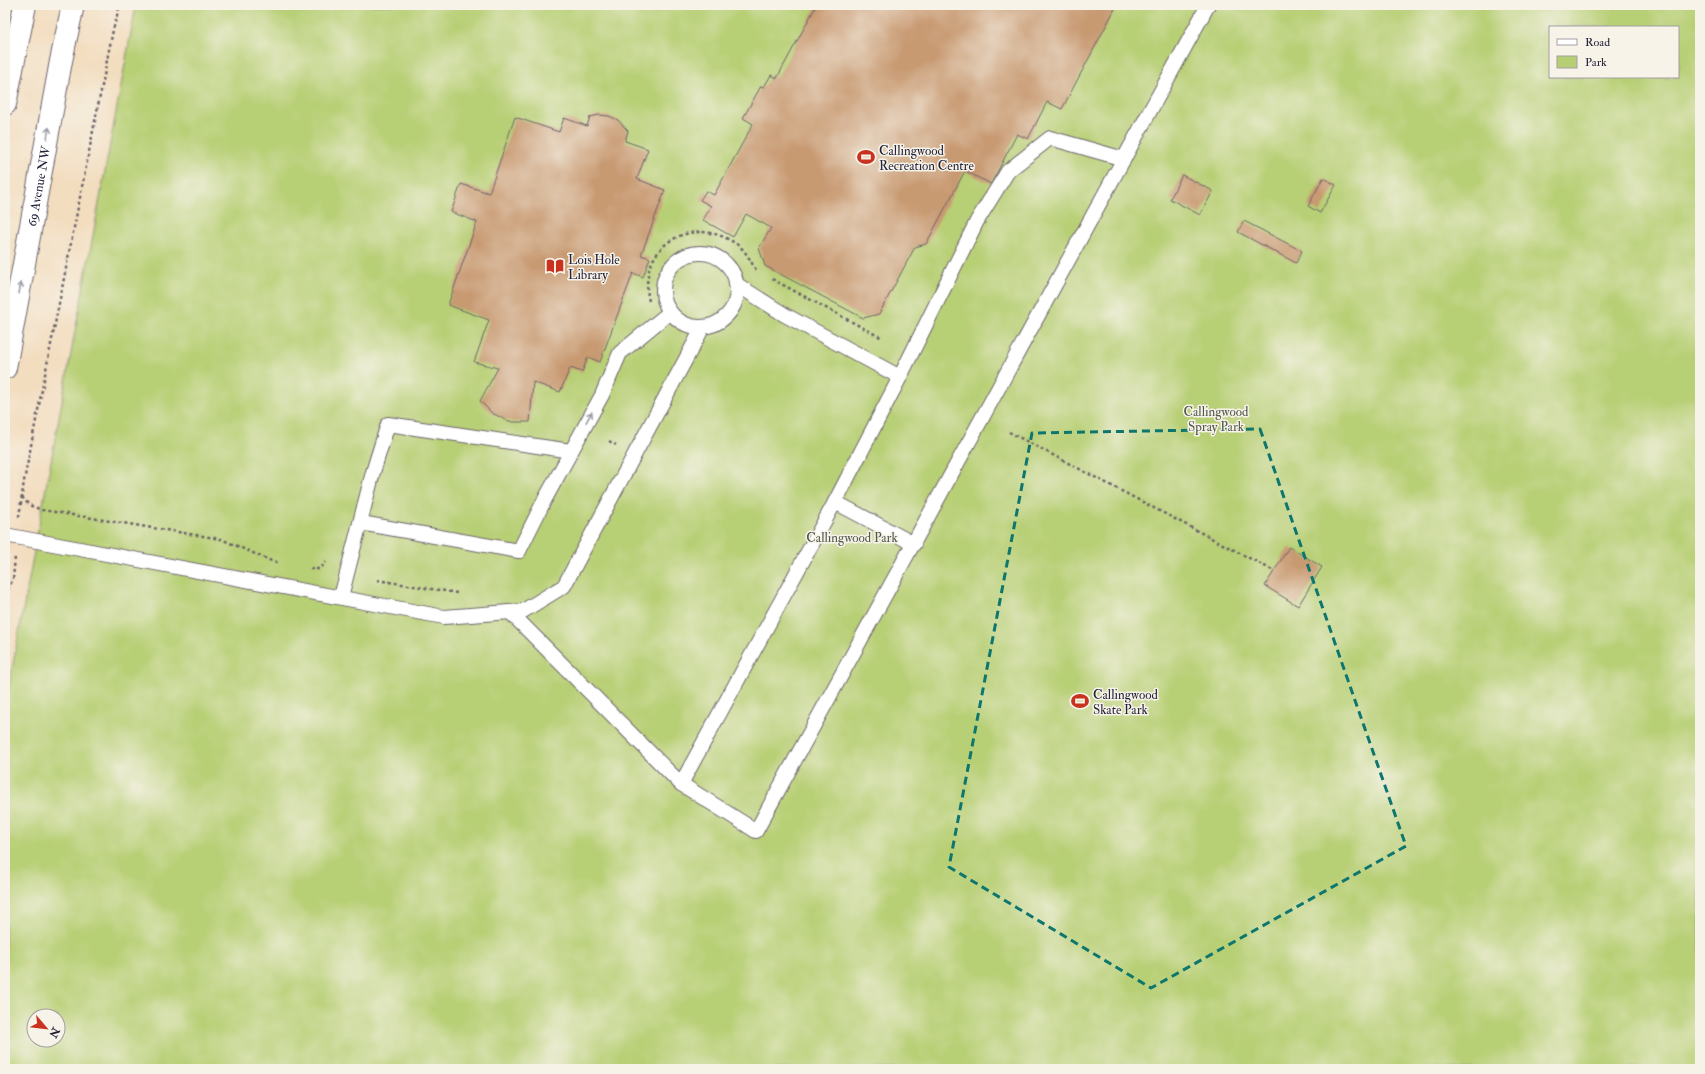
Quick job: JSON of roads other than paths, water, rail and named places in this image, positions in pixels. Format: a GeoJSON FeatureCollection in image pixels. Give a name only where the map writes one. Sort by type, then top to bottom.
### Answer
{"type":"FeatureCollection","features":[{"type":"Feature","properties":{"kind":"main road"},"geometry":{"type":"LineString","coordinates":[[5,104],[25,5]]}},
{"type":"Feature","properties":{"kind":"main road","name":"69 Avenue NW"},"geometry":{"type":"LineString","coordinates":[[5,368],[61,61],[73,5]]}},
{"type":"Feature","properties":{"kind":"lane"},"geometry":{"type":"LineString","coordinates":[[510,612],[682,784],[756,831],[1208,5]]}},
{"type":"Feature","properties":{"kind":"lane"},"geometry":{"type":"LineString","coordinates":[[682,784],[836,502],[977,221],[1008,171],[1050,138],[1124,159]]}},
{"type":"Feature","properties":{"kind":"lane"},"geometry":{"type":"LineString","coordinates":[[705,253],[716,257],[725,263],[732,272],[736,284],[736,295],[733,306],[726,316],[715,324],[703,327],[691,326],[679,321],[670,312],[664,301],[663,288],[665,276],[672,265],[682,257],[693,254],[705,253]]}},
{"type":"Feature","properties":{"kind":"lane"},"geometry":{"type":"LineString","coordinates":[[736,284],[785,315],[900,377]]}},
{"type":"Feature","properties":{"kind":"lane"},"geometry":{"type":"LineString","coordinates":[[361,523],[519,551],[602,395],[620,353],[670,312]]}},
{"type":"Feature","properties":{"kind":"lane"},"geometry":{"type":"LineString","coordinates":[[5,535],[342,597],[444,618],[523,611],[564,586],[703,327]]}},
{"type":"Feature","properties":{"kind":"lane"},"geometry":{"type":"LineString","coordinates":[[342,597],[373,472],[388,424],[571,452]]}},
{"type":"Feature","properties":{"kind":"lane"},"geometry":{"type":"LineString","coordinates":[[836,502],[914,544]]}},
{"type":"Feature","properties":{"kind":"place","name":"Callingwood Recreation Centre"},"geometry":{"type":"Point","coordinates":[866,157]}},
{"type":"Feature","properties":{"kind":"place","name":"Lois Hole Library"},"geometry":{"type":"Point","coordinates":[555,266]}},
{"type":"Feature","properties":{"kind":"place","name":"Callingwood Skate Park"},"geometry":{"type":"Point","coordinates":[1080,701]}},
{"type":"Feature","properties":{"kind":"park label","name":"Callingwood Spray Park"},"geometry":{"type":"Point","coordinates":[1216,418]}},
{"type":"Feature","properties":{"kind":"park label","name":"Callingwood Park"},"geometry":{"type":"Point","coordinates":[852,537]}}]}
